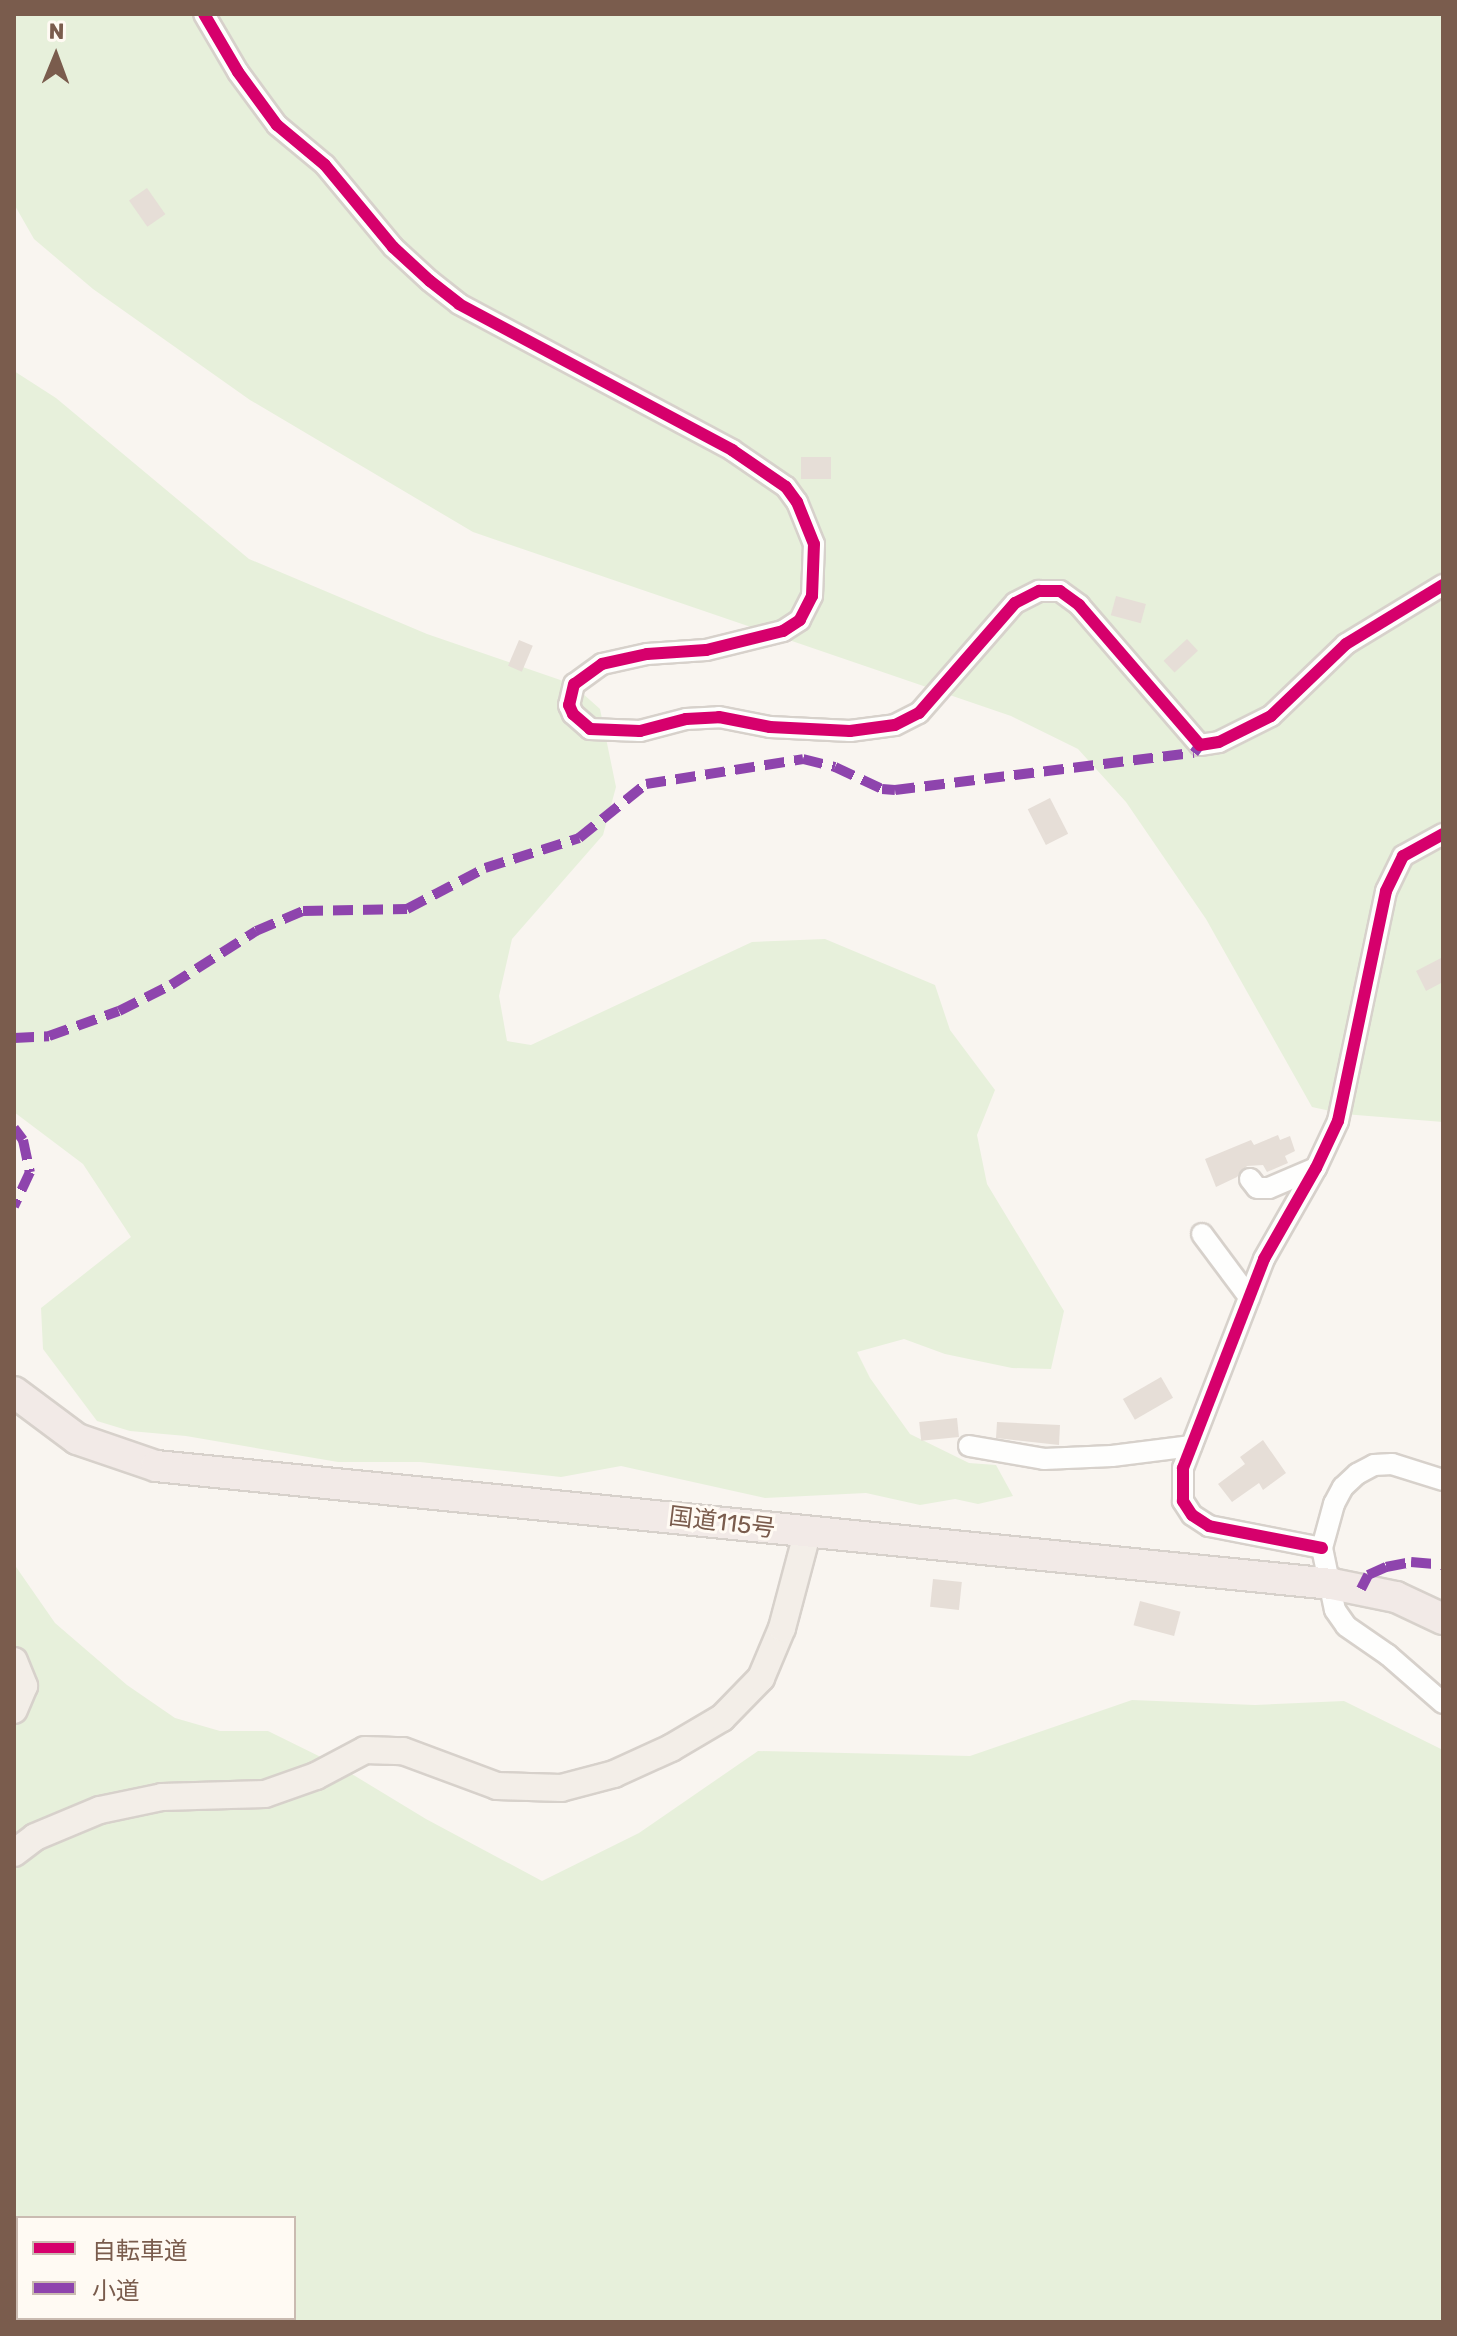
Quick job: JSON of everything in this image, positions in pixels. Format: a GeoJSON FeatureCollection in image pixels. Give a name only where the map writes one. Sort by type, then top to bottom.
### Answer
{"type":"FeatureCollection","features":[{"type":"Feature","properties":{"kind":"highway","name":"国道115号"},"geometry":{"type":"LineString","coordinates":[[14,1392],[77,1439],[156,1466],[508,1504],[665,1515],[807,1534],[1332,1584],[1396,1597],[1443,1619]]}},
{"type":"Feature","properties":{"kind":"main road"},"geometry":{"type":"LineString","coordinates":[[14,1853],[35,1837],[100,1810],[162,1797],[265,1794],[316,1776],[365,1750],[403,1751],[497,1786],[561,1788],[614,1774],[671,1748],[722,1718],[761,1678],[782,1628],[807,1534]]}},
{"type":"Feature","properties":{"kind":"main road"},"geometry":{"type":"LineString","coordinates":[[14,1661],[24,1686],[14,1710]]}},
{"type":"Feature","properties":{"kind":"street"},"geometry":{"type":"LineString","coordinates":[[204,14],[238,72],[277,125],[325,165],[393,247],[430,281],[459,304],[732,450],[786,487],[797,502],[814,544],[812,596],[800,620],[783,631],[706,650],[647,654],[602,664],[574,684],[569,705],[573,714],[590,729],[640,731],[686,719],[719,717],[770,727],[837,731],[875,730],[895,725],[919,713],[1015,603],[1039,591],[1060,591],[1079,605],[1200,745],[1219,742],[1271,716],[1346,644],[1443,585]]}},
{"type":"Feature","properties":{"kind":"street"},"geometry":{"type":"LineString","coordinates":[[1322,1548],[1222,1531],[1192,1515],[1183,1501],[1183,1468],[1264,1259],[1316,1168],[1338,1121],[1386,891],[1403,856],[1443,834]]}},
{"type":"Feature","properties":{"kind":"street"},"geometry":{"type":"LineString","coordinates":[[1250,1179],[1257,1188],[1269,1188],[1316,1168]]}},
{"type":"Feature","properties":{"kind":"street"},"geometry":{"type":"LineString","coordinates":[[1202,1234],[1249,1297]]}},
{"type":"Feature","properties":{"kind":"street"},"geometry":{"type":"LineString","coordinates":[[969,1446],[1044,1459],[1112,1456],[1191,1446]]}},
{"type":"Feature","properties":{"kind":"street"},"geometry":{"type":"LineString","coordinates":[[1443,1480],[1392,1464],[1374,1465],[1357,1474],[1343,1487],[1334,1504],[1322,1548],[1335,1610],[1346,1626],[1388,1655],[1443,1703]]}},
{"type":"Feature","properties":{"kind":"green space"},"geometry":{"type":"Polygon","coordinates":[[[14,14],[1443,14],[1443,1122],[1344,1114],[1312,1107],[1206,919],[1126,802],[1078,749],[1011,716],[473,532],[250,400],[93,289],[34,239],[14,204],[14,14]]]}},
{"type":"Feature","properties":{"kind":"green space"},"geometry":{"type":"Polygon","coordinates":[[[14,371],[56,398],[249,559],[427,634],[572,684],[600,709],[616,787],[603,835],[512,939],[499,996],[507,1041],[531,1045],[752,942],[825,939],[935,985],[950,1030],[995,1090],[977,1135],[987,1184],[1064,1311],[1051,1369],[1012,1368],[945,1354],[904,1339],[857,1352],[870,1378],[910,1434],[969,1463],[996,1465],[1013,1496],[978,1504],[955,1499],[920,1505],[866,1493],[765,1498],[621,1466],[561,1477],[420,1462],[338,1462],[186,1436],[130,1431],[97,1421],[43,1349],[41,1308],[131,1237],[83,1164],[14,1112],[14,371]]]}},
{"type":"Feature","properties":{"kind":"green space"},"geometry":{"type":"Polygon","coordinates":[[[14,1564],[55,1623],[127,1685],[175,1718],[220,1731],[268,1731],[337,1765],[426,1819],[542,1881],[639,1833],[758,1751],[970,1756],[1132,1700],[1255,1705],[1344,1701],[1443,1750],[1443,2322],[14,2322],[14,1564]]]}},
{"type":"Feature","properties":{"kind":"building"},"geometry":{"type":"Polygon","coordinates":[[[147,188],[165,214],[147,227],[129,201],[147,188]]]}},
{"type":"Feature","properties":{"kind":"building"},"geometry":{"type":"Polygon","coordinates":[[[801,457],[831,457],[831,479],[801,479],[801,457]]]}},
{"type":"Feature","properties":{"kind":"building"},"geometry":{"type":"Polygon","coordinates":[[[1116,596],[1146,604],[1141,623],[1111,615],[1116,596]]]}},
{"type":"Feature","properties":{"kind":"building"},"geometry":{"type":"Polygon","coordinates":[[[1187,639],[1198,651],[1175,673],[1164,661],[1187,639]]]}},
{"type":"Feature","properties":{"kind":"building"},"geometry":{"type":"Polygon","coordinates":[[[519,640],[533,646],[522,672],[508,666],[519,640]]]}},
{"type":"Feature","properties":{"kind":"building"},"geometry":{"type":"Polygon","coordinates":[[[1050,798],[1068,834],[1046,845],[1028,809],[1050,798]]]}},
{"type":"Feature","properties":{"kind":"building"},"geometry":{"type":"Polygon","coordinates":[[[1443,957],[1443,982],[1426,991],[1416,971],[1443,957]]]}},
{"type":"Feature","properties":{"kind":"building"},"geometry":{"type":"Polygon","coordinates":[[[1278,1135],[1280,1140],[1290,1136],[1295,1151],[1285,1156],[1288,1163],[1267,1172],[1263,1165],[1247,1166],[1237,1177],[1216,1187],[1205,1159],[1251,1140],[1254,1145],[1278,1135]]]}},
{"type":"Feature","properties":{"kind":"building"},"geometry":{"type":"Polygon","coordinates":[[[1161,1377],[1173,1398],[1135,1420],[1123,1399],[1161,1377]]]}},
{"type":"Feature","properties":{"kind":"building"},"geometry":{"type":"Polygon","coordinates":[[[957,1418],[959,1437],[921,1441],[919,1422],[957,1418]]]}},
{"type":"Feature","properties":{"kind":"building"},"geometry":{"type":"Polygon","coordinates":[[[997,1422],[1060,1425],[1059,1445],[996,1438],[997,1422]]]}},
{"type":"Feature","properties":{"kind":"building"},"geometry":{"type":"Polygon","coordinates":[[[1263,1440],[1286,1473],[1263,1490],[1259,1483],[1232,1502],[1218,1484],[1245,1464],[1240,1457],[1263,1440]]]}},
{"type":"Feature","properties":{"kind":"building"},"geometry":{"type":"Polygon","coordinates":[[[933,1579],[962,1582],[959,1610],[930,1607],[933,1579]]]}},
{"type":"Feature","properties":{"kind":"building"},"geometry":{"type":"Polygon","coordinates":[[[1140,1601],[1181,1612],[1174,1636],[1134,1625],[1140,1601]]]}},
{"type":"Feature","properties":{"kind":"marked path"},"geometry":{"type":"LineString","coordinates":[[14,1038],[49,1036],[119,1011],[171,985],[256,931],[303,911],[407,909],[485,868],[579,838],[646,784],[803,759],[835,767],[882,789],[895,790],[1194,753],[1200,745]]}},
{"type":"Feature","properties":{"kind":"marked path"},"geometry":{"type":"LineString","coordinates":[[14,1128],[23,1140],[30,1172],[14,1206]]}},
{"type":"Feature","properties":{"kind":"marked path"},"geometry":{"type":"LineString","coordinates":[[1361,1589],[1368,1575],[1386,1567],[1411,1562],[1443,1565]]}},
{"type":"Feature","properties":{"kind":"cycle path"},"geometry":{"type":"LineString","coordinates":[[204,14],[238,72],[277,125],[325,165],[393,247],[430,281],[459,304],[732,450],[786,487],[797,502],[814,544],[812,596],[800,620],[783,631],[706,650],[647,654],[602,664],[574,684],[569,705],[573,714],[590,729],[640,731],[686,719],[719,717],[770,727],[850,731],[895,725],[919,713],[1015,603],[1039,591],[1060,591],[1079,605],[1200,745],[1219,742],[1271,716],[1346,644],[1443,585]]}},
{"type":"Feature","properties":{"kind":"cycle path"},"geometry":{"type":"LineString","coordinates":[[1322,1548],[1209,1526],[1192,1515],[1183,1501],[1183,1468],[1264,1259],[1316,1168],[1338,1121],[1386,891],[1403,856],[1443,834]]}}]}
